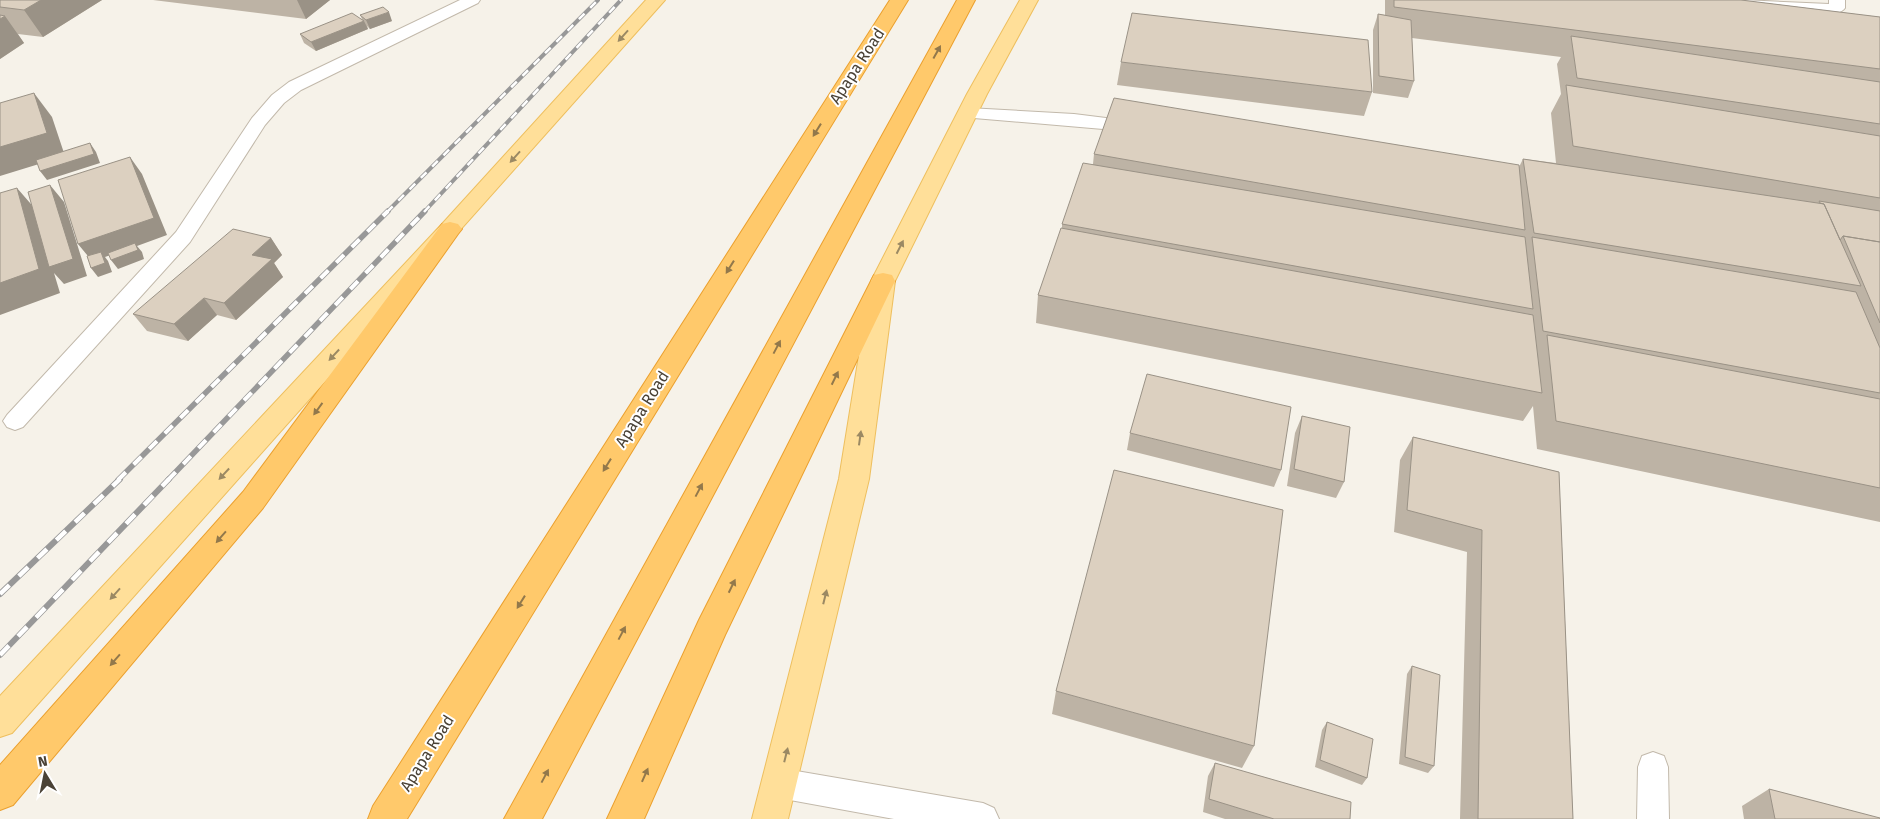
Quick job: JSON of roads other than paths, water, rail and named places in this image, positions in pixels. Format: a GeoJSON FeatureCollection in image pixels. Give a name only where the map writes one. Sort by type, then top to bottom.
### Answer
{"type":"FeatureCollection","features":[{"type":"Feature","properties":{"kind":"highway","name":"Apapa Road"},"geometry":{"type":"LineString","coordinates":[[386,819],[842,88],[899,0]]}},
{"type":"Feature","properties":{"kind":"highway"},"geometry":{"type":"LineString","coordinates":[[522,819],[966,0]]}},
{"type":"Feature","properties":{"kind":"highway"},"geometry":{"type":"LineString","coordinates":[[0,792],[253,500],[450,229]]}},
{"type":"Feature","properties":{"kind":"highway"},"geometry":{"type":"LineString","coordinates":[[625,819],[710,630],[883,281]]}},
{"type":"Feature","properties":{"kind":"main road"},"geometry":{"type":"LineString","coordinates":[[0,721],[450,229],[656,0]]}},
{"type":"Feature","properties":{"kind":"main road"},"geometry":{"type":"LineString","coordinates":[[770,819],[854,479],[883,281],[968,112],[1029,0]]}},
{"type":"Feature","properties":{"kind":"lane"},"geometry":{"type":"LineString","coordinates":[[15,420],[183,236],[258,122],[278,99],[295,86],[472,0]]}},
{"type":"Feature","properties":{"kind":"lane"},"geometry":{"type":"LineString","coordinates":[[1750,0],[1802,10],[1820,11],[1837,8],[1838,0]]}},
{"type":"Feature","properties":{"kind":"lane"},"geometry":{"type":"LineString","coordinates":[[968,112],[1067,121],[1093,120],[1160,130]]}},
{"type":"Feature","properties":{"kind":"lane"},"geometry":{"type":"LineString","coordinates":[[1652,768],[1653,819]]}},
{"type":"Feature","properties":{"kind":"lane"},"geometry":{"type":"LineString","coordinates":[[779,783],[984,819]]}},
{"type":"Feature","properties":{"kind":"railway"},"geometry":{"type":"LineString","coordinates":[[387,212],[598,0]]}},
{"type":"Feature","properties":{"kind":"railway"},"geometry":{"type":"LineString","coordinates":[[424,212],[621,0]]}},
{"type":"Feature","properties":{"kind":"railway"},"geometry":{"type":"LineString","coordinates":[[168,480],[425,211]]}},
{"type":"Feature","properties":{"kind":"railway"},"geometry":{"type":"LineString","coordinates":[[118,480],[387,212]]}},
{"type":"Feature","properties":{"kind":"railway"},"geometry":{"type":"LineString","coordinates":[[0,594],[120,479]]}},
{"type":"Feature","properties":{"kind":"railway"},"geometry":{"type":"LineString","coordinates":[[0,655],[169,479]]}}]}
